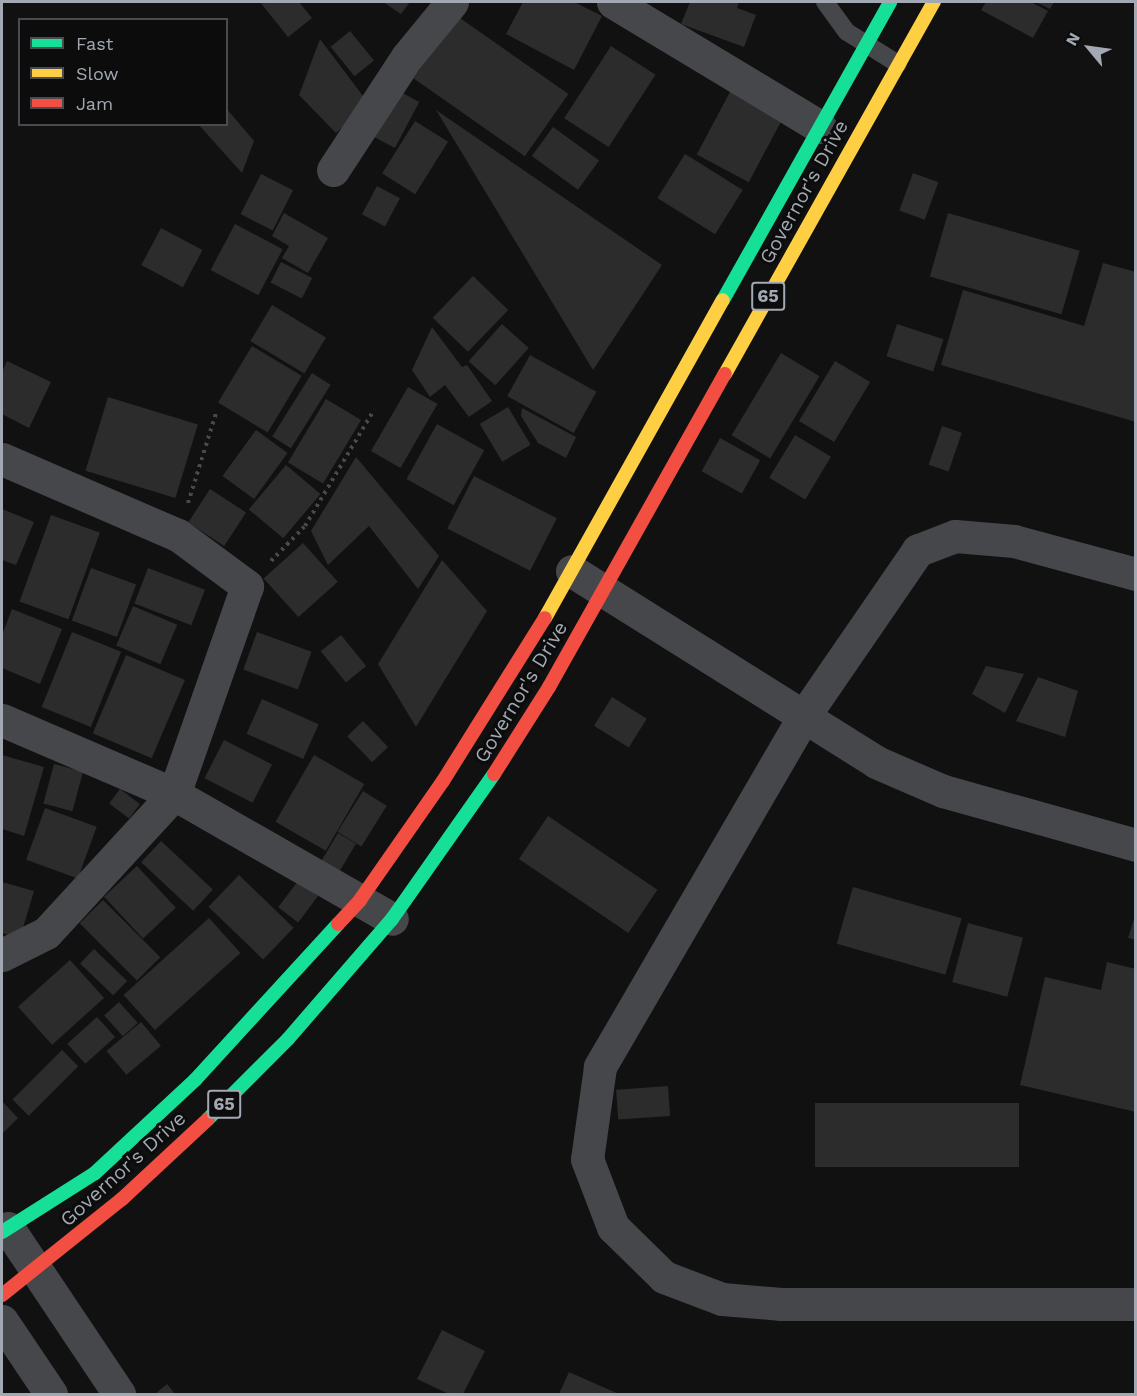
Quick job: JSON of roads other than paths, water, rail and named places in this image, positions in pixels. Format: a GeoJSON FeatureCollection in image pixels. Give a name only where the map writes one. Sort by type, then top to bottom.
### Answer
{"type":"FeatureCollection","features":[{"type":"Feature","properties":{"kind":"highway","name":"Governor's Drive"},"geometry":{"type":"LineString","coordinates":[[5,1230],[95,1173],[195,1080],[360,900],[443,781],[572,571],[890,2]]}},
{"type":"Feature","properties":{"kind":"highway","name":"Governor's Drive"},"geometry":{"type":"LineString","coordinates":[[2,1295],[37,1270],[221,1107],[288,1039],[392,919],[477,801],[549,687],[934,2]]}},
{"type":"Feature","properties":{"kind":"highway"},"geometry":{"type":"LineString","coordinates":[[742,266],[775,284]]}},
{"type":"Feature","properties":{"kind":"street"},"geometry":{"type":"LineString","coordinates":[[333,170],[407,57],[452,2]]}},
{"type":"Feature","properties":{"kind":"street"},"geometry":{"type":"LineString","coordinates":[[613,2],[820,127]]}},
{"type":"Feature","properties":{"kind":"street"},"geometry":{"type":"LineString","coordinates":[[2,459],[177,535],[247,585],[174,794],[46,933],[2,955]]}},
{"type":"Feature","properties":{"kind":"street"},"geometry":{"type":"LineString","coordinates":[[1136,574],[1014,541],[955,536],[918,550],[804,716],[600,1067],[588,1159],[613,1227],[664,1277],[722,1299],[781,1304],[1136,1304]]}},
{"type":"Feature","properties":{"kind":"street"},"geometry":{"type":"LineString","coordinates":[[572,571],[876,762],[943,791],[1136,845]]}},
{"type":"Feature","properties":{"kind":"street"},"geometry":{"type":"LineString","coordinates":[[2,720],[174,794],[392,919]]}},
{"type":"Feature","properties":{"kind":"street"},"geometry":{"type":"LineString","coordinates":[[5,1230],[37,1270],[119,1395]]}},
{"type":"Feature","properties":{"kind":"street"},"geometry":{"type":"LineString","coordinates":[[2,1321],[51,1395]]}},
{"type":"Feature","properties":{"kind":"lane"},"geometry":{"type":"LineString","coordinates":[[825,2],[847,32],[865,47],[898,64]]}}]}
